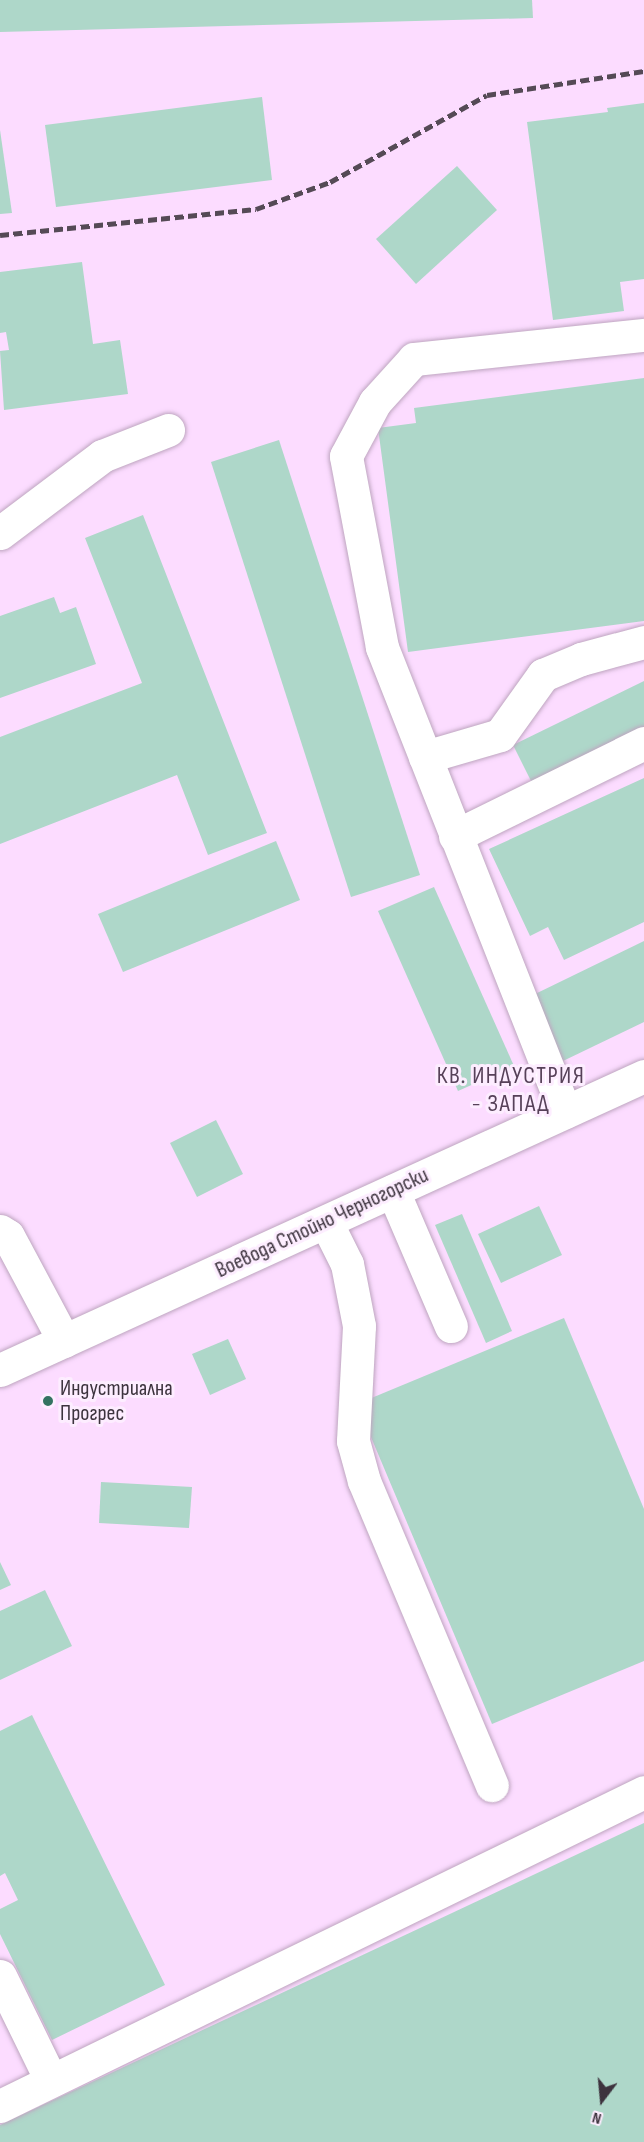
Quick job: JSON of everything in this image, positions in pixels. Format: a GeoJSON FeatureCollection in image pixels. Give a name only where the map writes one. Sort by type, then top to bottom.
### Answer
{"type":"FeatureCollection","features":[{"type":"Feature","properties":{"kind":"street"},"geometry":{"type":"LineString","coordinates":[[565,1113],[382,647],[346,456],[375,402],[414,358],[644,334]]}},
{"type":"Feature","properties":{"kind":"street"},"geometry":{"type":"LineString","coordinates":[[0,533],[102,456],[168,430]]}},
{"type":"Feature","properties":{"kind":"street"},"geometry":{"type":"LineString","coordinates":[[425,757],[500,735],[543,675],[581,659],[644,642]]}},
{"type":"Feature","properties":{"kind":"street"},"geometry":{"type":"LineString","coordinates":[[455,836],[644,743]]}},
{"type":"Feature","properties":{"kind":"street","name":"Воевода Стойно Черногорски"},"geometry":{"type":"LineString","coordinates":[[0,1371],[644,1076]]}},
{"type":"Feature","properties":{"kind":"street"},"geometry":{"type":"LineString","coordinates":[[393,1191],[451,1326]]}},
{"type":"Feature","properties":{"kind":"street"},"geometry":{"type":"LineString","coordinates":[[326,1222],[348,1264],[359,1326],[353,1441],[364,1481],[492,1785]]}},
{"type":"Feature","properties":{"kind":"street"},"geometry":{"type":"LineString","coordinates":[[0,1231],[8,1236],[64,1341]]}},
{"type":"Feature","properties":{"kind":"street"},"geometry":{"type":"LineString","coordinates":[[0,2106],[644,1792]]}},
{"type":"Feature","properties":{"kind":"street"},"geometry":{"type":"LineString","coordinates":[[0,1976],[51,2080]]}},
{"type":"Feature","properties":{"kind":"shaded area"},"geometry":{"type":"Polygon","coordinates":[[[0,0],[644,0],[644,2142],[0,2142],[0,0]]]}},
{"type":"Feature","properties":{"kind":"building"},"geometry":{"type":"Polygon","coordinates":[[[0,0],[532,0],[533,18],[0,32],[0,0]]]}},
{"type":"Feature","properties":{"kind":"building"},"geometry":{"type":"Polygon","coordinates":[[[262,97],[272,180],[56,207],[45,125],[262,97]]]}},
{"type":"Feature","properties":{"kind":"building"},"geometry":{"type":"Polygon","coordinates":[[[644,103],[644,279],[620,282],[624,311],[553,320],[527,122],[608,112],[607,108],[644,103]]]}},
{"type":"Feature","properties":{"kind":"building"},"geometry":{"type":"Polygon","coordinates":[[[0,130],[12,213],[0,214],[0,130]]]}},
{"type":"Feature","properties":{"kind":"building"},"geometry":{"type":"Polygon","coordinates":[[[457,166],[497,210],[416,284],[376,239],[457,166]]]}},
{"type":"Feature","properties":{"kind":"building"},"geometry":{"type":"Polygon","coordinates":[[[82,262],[93,344],[120,340],[128,394],[4,410],[0,351],[9,350],[6,332],[0,333],[0,272],[82,262]]]}},
{"type":"Feature","properties":{"kind":"building"},"geometry":{"type":"Polygon","coordinates":[[[644,378],[644,621],[408,652],[378,428],[416,423],[414,408],[644,378]]]}},
{"type":"Feature","properties":{"kind":"building"},"geometry":{"type":"Polygon","coordinates":[[[279,440],[420,875],[351,897],[211,462],[279,440]]]}},
{"type":"Feature","properties":{"kind":"building"},"geometry":{"type":"Polygon","coordinates":[[[143,515],[267,833],[208,855],[177,775],[0,844],[0,737],[142,683],[85,538],[143,515]]]}},
{"type":"Feature","properties":{"kind":"building"},"geometry":{"type":"Polygon","coordinates":[[[54,597],[60,613],[76,607],[96,664],[0,698],[0,616],[54,597]]]}},
{"type":"Feature","properties":{"kind":"building"},"geometry":{"type":"Polygon","coordinates":[[[644,681],[644,730],[533,785],[513,745],[644,681]]]}},
{"type":"Feature","properties":{"kind":"building"},"geometry":{"type":"Polygon","coordinates":[[[644,778],[644,922],[564,960],[548,927],[530,936],[489,849],[644,778]]]}},
{"type":"Feature","properties":{"kind":"building"},"geometry":{"type":"Polygon","coordinates":[[[276,841],[300,900],[123,972],[98,914],[276,841]]]}},
{"type":"Feature","properties":{"kind":"building"},"geometry":{"type":"Polygon","coordinates":[[[434,887],[514,1066],[458,1091],[378,911],[434,887]]]}},
{"type":"Feature","properties":{"kind":"building"},"geometry":{"type":"Polygon","coordinates":[[[644,941],[644,1022],[563,1061],[531,996],[644,941]]]}},
{"type":"Feature","properties":{"kind":"building"},"geometry":{"type":"Polygon","coordinates":[[[216,1120],[243,1174],[197,1197],[170,1143],[216,1120]]]}},
{"type":"Feature","properties":{"kind":"building"},"geometry":{"type":"Polygon","coordinates":[[[539,1206],[562,1255],[501,1283],[478,1234],[539,1206]]]}},
{"type":"Feature","properties":{"kind":"building"},"geometry":{"type":"Polygon","coordinates":[[[462,1214],[512,1331],[486,1343],[435,1225],[462,1214]]]}},
{"type":"Feature","properties":{"kind":"building"},"geometry":{"type":"Polygon","coordinates":[[[564,1318],[644,1509],[644,1661],[492,1724],[357,1404],[564,1318]]]}},
{"type":"Feature","properties":{"kind":"building"},"geometry":{"type":"Polygon","coordinates":[[[228,1339],[246,1379],[210,1395],[192,1354],[228,1339]]]}},
{"type":"Feature","properties":{"kind":"building"},"geometry":{"type":"Polygon","coordinates":[[[101,1482],[192,1487],[189,1528],[99,1523],[101,1482]]]}},
{"type":"Feature","properties":{"kind":"building"},"geometry":{"type":"Polygon","coordinates":[[[0,1562],[11,1585],[0,1590],[0,1562]]]}},
{"type":"Feature","properties":{"kind":"building"},"geometry":{"type":"Polygon","coordinates":[[[45,1590],[72,1646],[0,1680],[0,1611],[45,1590]]]}},
{"type":"Feature","properties":{"kind":"building"},"geometry":{"type":"Polygon","coordinates":[[[32,1715],[165,1985],[52,2040],[0,1934],[0,1909],[18,1900],[5,1873],[0,1876],[0,1731],[32,1715]]]}},
{"type":"Feature","properties":{"kind":"building"},"geometry":{"type":"Polygon","coordinates":[[[644,1823],[644,2142],[0,2142],[0,2125],[644,1823]]]}},
{"type":"Feature","properties":{"kind":"railway"},"geometry":{"type":"LineString","coordinates":[[0,235],[256,209],[330,182],[487,95],[644,71]]}},
{"type":"Feature","properties":{"kind":"place","name":"Индустриална Прогрес"},"geometry":{"type":"Point","coordinates":[48,1401]}},
{"type":"Feature","properties":{"kind":"district","name":"КВ. ИНДУСТРИЯ - ЗАПАД"},"geometry":{"type":"Point","coordinates":[511,1090]}}]}
